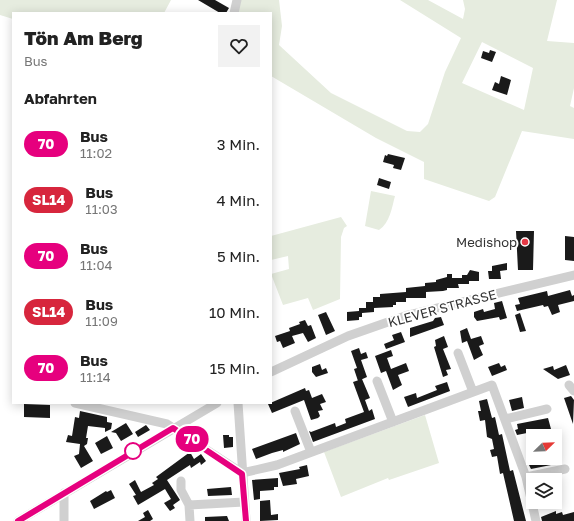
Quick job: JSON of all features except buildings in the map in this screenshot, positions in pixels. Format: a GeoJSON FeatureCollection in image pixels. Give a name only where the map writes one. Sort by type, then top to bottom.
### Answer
{"type":"FeatureCollection","features":[{"type":"Feature","properties":{"kind":"street"},"geometry":{"type":"LineString","coordinates":[[234,12],[237,0]]}},
{"type":"Feature","properties":{"kind":"street","name":"KLEVER STRASSE"},"geometry":{"type":"LineString","coordinates":[[272,372],[348,336],[408,315],[574,275]]}},
{"type":"Feature","properties":{"kind":"street"},"geometry":{"type":"LineString","coordinates":[[458,353],[473,392]]}},
{"type":"Feature","properties":{"kind":"street"},"geometry":{"type":"LineString","coordinates":[[377,381],[393,422]]}},
{"type":"Feature","properties":{"kind":"street"},"geometry":{"type":"LineString","coordinates":[[80,404],[159,421],[173,428],[242,474],[277,465],[492,385],[526,476]]}},
{"type":"Feature","properties":{"kind":"street"},"geometry":{"type":"LineString","coordinates":[[18,521],[215,404]]}},
{"type":"Feature","properties":{"kind":"street"},"geometry":{"type":"LineString","coordinates":[[238,404],[246,521]]}},
{"type":"Feature","properties":{"kind":"street"},"geometry":{"type":"LineString","coordinates":[[505,419],[547,409]]}},
{"type":"Feature","properties":{"kind":"street"},"geometry":{"type":"LineString","coordinates":[[295,411],[311,452]]}},
{"type":"Feature","properties":{"kind":"street"},"geometry":{"type":"LineString","coordinates":[[543,473],[565,469]]}},
{"type":"Feature","properties":{"kind":"street"},"geometry":{"type":"LineString","coordinates":[[181,481],[181,490],[189,505],[190,521]]}},
{"type":"Feature","properties":{"kind":"street"},"geometry":{"type":"LineString","coordinates":[[64,493],[64,521]]}},
{"type":"Feature","properties":{"kind":"street"},"geometry":{"type":"LineString","coordinates":[[189,505],[244,502]]}},
{"type":"Feature","properties":{"kind":"street"},"geometry":{"type":"LineString","coordinates":[[533,509],[536,521]]}},
{"type":"Feature","properties":{"kind":"shaded area"},"geometry":{"type":"Polygon","coordinates":[[[0,0],[171,0],[165,12],[12,12],[12,19],[0,15],[0,0]]]}},
{"type":"Feature","properties":{"kind":"shaded area"},"geometry":{"type":"Polygon","coordinates":[[[237,0],[279,0],[282,26],[279,45],[331,93],[407,131],[420,132],[428,124],[445,72],[461,38],[400,0],[428,0],[463,19],[465,9],[463,0],[557,0],[547,41],[574,43],[574,88],[570,106],[574,108],[574,139],[522,131],[495,197],[489,201],[424,179],[424,162],[376,138],[272,77],[272,12],[234,12],[237,0]],[[482,42],[462,83],[524,110],[533,68],[482,42]]]}},
{"type":"Feature","properties":{"kind":"shaded area"},"geometry":{"type":"Polygon","coordinates":[[[371,191],[395,196],[392,210],[388,219],[379,230],[365,226],[371,191]]]}},
{"type":"Feature","properties":{"kind":"shaded area"},"geometry":{"type":"Polygon","coordinates":[[[341,217],[347,226],[344,228],[341,237],[340,299],[313,310],[308,298],[283,305],[272,274],[289,269],[288,256],[272,260],[272,236],[341,217]]]}},
{"type":"Feature","properties":{"kind":"shaded area"},"geometry":{"type":"Polygon","coordinates":[[[425,415],[439,463],[389,480],[388,478],[341,497],[324,452],[425,415]]]}},
{"type":"Feature","properties":{"kind":"bus line","name":"70"},"geometry":{"type":"LineString","coordinates":[[18,521],[173,428],[182,432],[242,474],[246,521]]}},
{"type":"Feature","properties":{"kind":"place","name":"Medishop"},"geometry":{"type":"Point","coordinates":[525,242]}}]}
